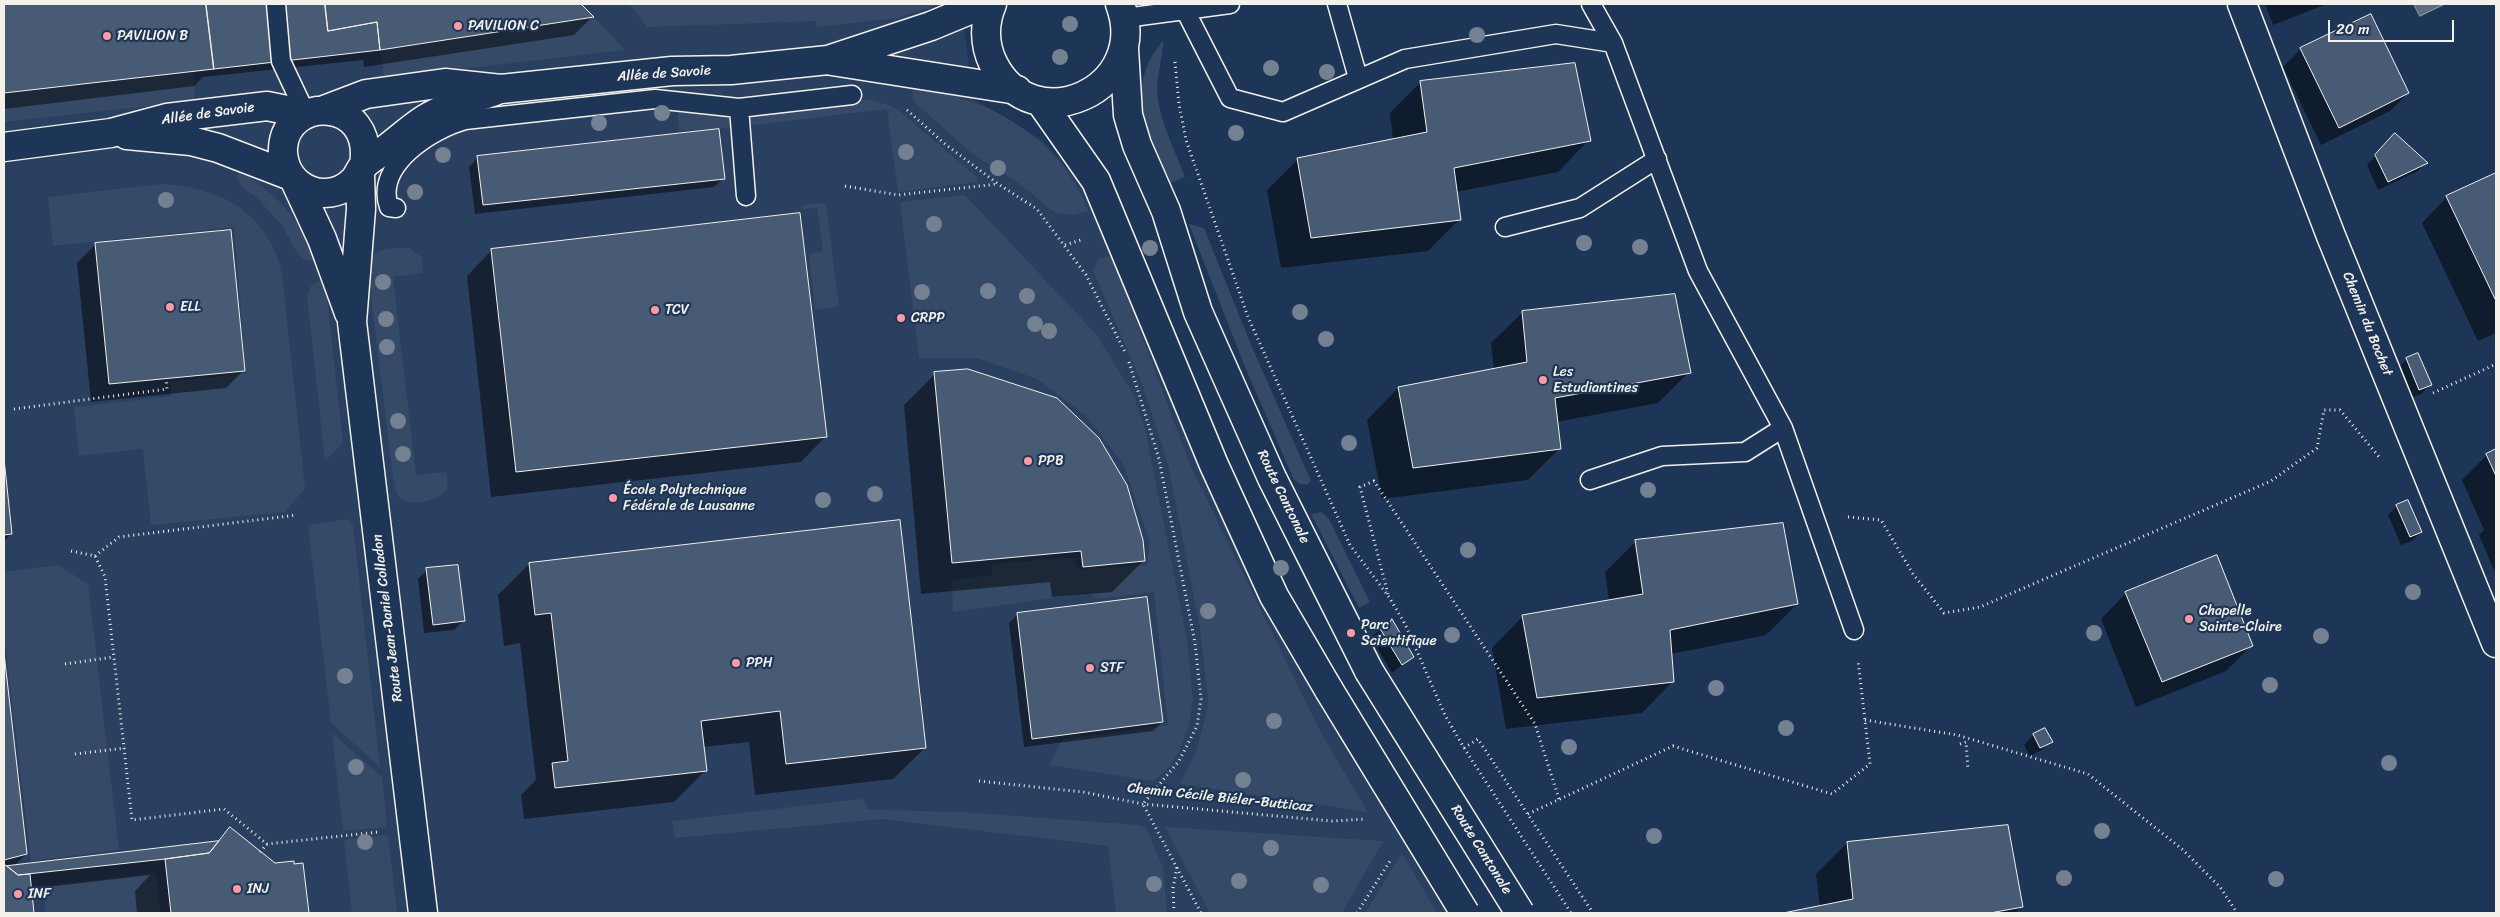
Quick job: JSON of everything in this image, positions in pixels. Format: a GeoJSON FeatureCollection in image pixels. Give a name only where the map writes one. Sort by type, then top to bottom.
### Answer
{"type":"FeatureCollection","features":[{"type":"Feature","properties":{"kind":"street","name":"Allée de Savoie"},"geometry":{"type":"LineString","coordinates":[[4,147],[111,133],[167,118],[267,106],[315,112],[366,94],[445,82],[501,89],[672,71],[731,70],[828,60],[931,26],[984,4]]}},
{"type":"Feature","properties":{"kind":"street"},"geometry":{"type":"LineString","coordinates":[[992,4],[986,28],[986,42],[990,56],[1000,75],[1028,96],[1096,181],[1214,465],[1274,596],[1328,690],[1465,913]]}},
{"type":"Feature","properties":{"kind":"street","name":"Chemin du Bochet"},"geometry":{"type":"LineString","coordinates":[[2242,4],[2331,236],[2496,643]]}},
{"type":"Feature","properties":{"kind":"street","name":"Route Cantonale"},"geometry":{"type":"LineString","coordinates":[[1123,11],[1128,115],[1137,145],[1166,211],[1198,312],[1272,478],[1369,671],[1520,913]]}},
{"type":"Feature","properties":{"kind":"street","name":"Allée de Savoie"},"geometry":{"type":"LineString","coordinates":[[828,60],[1028,96],[1072,101],[1100,88],[1119,64],[1124,49]]}},
{"type":"Feature","properties":{"kind":"street","name":"Allée de Savoie"},"geometry":{"type":"LineString","coordinates":[[362,169],[427,118],[501,89]]}},
{"type":"Feature","properties":{"kind":"street"},"geometry":{"type":"LineString","coordinates":[[315,112],[346,116],[361,132],[365,143],[362,169],[345,188],[336,192],[314,192],[294,179],[286,167],[283,146],[290,127],[315,112]]}},
{"type":"Feature","properties":{"kind":"street","name":"Allée de Savoie"},"geometry":{"type":"LineString","coordinates":[[111,133],[191,142],[218,148],[294,179]]}},
{"type":"Feature","properties":{"kind":"street","name":"Route Jean-Daniel Colladon"},"geometry":{"type":"LineString","coordinates":[[362,169],[352,322],[423,913]]}},
{"type":"Feature","properties":{"kind":"street","name":"Route Jean-Daniel Colladon"},"geometry":{"type":"LineString","coordinates":[[294,179],[322,239],[352,322]]}},
{"type":"Feature","properties":{"kind":"lane"},"geometry":{"type":"LineString","coordinates":[[276,4],[281,61],[315,112]]}},
{"type":"Feature","properties":{"kind":"lane"},"geometry":{"type":"LineString","coordinates":[[1123,11],[1179,11],[1230,4]]}},
{"type":"Feature","properties":{"kind":"lane"},"geometry":{"type":"LineString","coordinates":[[1337,4],[1358,78]]}},
{"type":"Feature","properties":{"kind":"lane"},"geometry":{"type":"LineString","coordinates":[[1591,4],[1614,43],[1698,271],[1783,428],[1854,630]]}},
{"type":"Feature","properties":{"kind":"lane"},"geometry":{"type":"LineString","coordinates":[[1179,11],[1230,98],[1283,112],[1405,59],[1556,34],[1614,43]]}},
{"type":"Feature","properties":{"kind":"lane"},"geometry":{"type":"LineString","coordinates":[[396,208],[390,207],[386,199],[392,172],[399,162],[425,139],[457,122],[655,99],[739,108],[852,95]]}},
{"type":"Feature","properties":{"kind":"lane"},"geometry":{"type":"LineString","coordinates":[[739,108],[746,196]]}},
{"type":"Feature","properties":{"kind":"lane"},"geometry":{"type":"LineString","coordinates":[[1505,227],[1580,208],[1657,159]]}},
{"type":"Feature","properties":{"kind":"lane"},"geometry":{"type":"LineString","coordinates":[[1590,480],[1662,456],[1745,452],[1783,428]]}},
{"type":"Feature","properties":{"kind":"path"},"geometry":{"type":"LineString","coordinates":[[1179,11],[1178,104],[1186,140],[1248,317],[1350,544],[1389,597],[1405,624],[1445,715],[1464,748],[1571,913]]}},
{"type":"Feature","properties":{"kind":"path"},"geometry":{"type":"LineString","coordinates":[[904,108],[945,144],[998,184],[1037,209],[1086,275],[1128,359],[1159,459],[1195,643],[1201,699],[1196,726],[1179,761],[1143,804],[1201,913]]}},
{"type":"Feature","properties":{"kind":"path"},"geometry":{"type":"LineString","coordinates":[[845,186],[898,195],[998,184]]}},
{"type":"Feature","properties":{"kind":"path"},"geometry":{"type":"LineString","coordinates":[[2429,395],[2496,364]]}},
{"type":"Feature","properties":{"kind":"path"},"geometry":{"type":"LineString","coordinates":[[14,409],[167,389],[166,379]]}},
{"type":"Feature","properties":{"kind":"path"},"geometry":{"type":"LineString","coordinates":[[1846,517],[1881,520],[1913,574],[1944,613],[1980,607],[2271,482],[2317,448],[2324,410],[2340,410],[2386,465]]}},
{"type":"Feature","properties":{"kind":"path"},"geometry":{"type":"LineString","coordinates":[[1389,597],[1360,487],[1374,481],[1535,724],[1558,799]]}},
{"type":"Feature","properties":{"kind":"path"},"geometry":{"type":"LineString","coordinates":[[95,556],[119,537],[297,515]]}},
{"type":"Feature","properties":{"kind":"path"},"geometry":{"type":"LineString","coordinates":[[71,550],[95,556]]}},
{"type":"Feature","properties":{"kind":"path"},"geometry":{"type":"LineString","coordinates":[[95,556],[105,577],[132,820],[224,809],[267,844]]}},
{"type":"Feature","properties":{"kind":"path"},"geometry":{"type":"LineString","coordinates":[[1528,814],[1672,746],[1832,794],[1870,764],[1854,630]]}},
{"type":"Feature","properties":{"kind":"path"},"geometry":{"type":"LineString","coordinates":[[65,664],[114,657]]}},
{"type":"Feature","properties":{"kind":"path"},"geometry":{"type":"LineString","coordinates":[[1865,720],[1957,735],[2088,774],[2183,850],[2220,887],[2237,913]]}},
{"type":"Feature","properties":{"kind":"path"},"geometry":{"type":"LineString","coordinates":[[1464,748],[1478,739],[1593,913]]}},
{"type":"Feature","properties":{"kind":"path"},"geometry":{"type":"LineString","coordinates":[[1960,744],[1966,742],[1968,769]]}},
{"type":"Feature","properties":{"kind":"path"},"geometry":{"type":"LineString","coordinates":[[75,754],[124,748]]}},
{"type":"Feature","properties":{"kind":"path","name":"Chemin Cécile Biéler-Butticaz"},"geometry":{"type":"LineString","coordinates":[[979,781],[1083,792],[1143,804],[1332,821],[1370,819]]}},
{"type":"Feature","properties":{"kind":"path"},"geometry":{"type":"LineString","coordinates":[[260,852],[267,844],[388,832],[414,834]]}},
{"type":"Feature","properties":{"kind":"path"},"geometry":{"type":"LineString","coordinates":[[1357,913],[1392,857]]}},
{"type":"Feature","properties":{"kind":"path"},"geometry":{"type":"LineString","coordinates":[[1174,913],[1173,888],[1177,867]]}},
{"type":"Feature","properties":{"kind":"shaded area","name":"École Polytechnique Fédérale de Lausanne"},"geometry":{"type":"Polygon","coordinates":[[[4,4],[961,4],[973,99],[1042,140],[1092,196],[1178,399],[1452,913],[4,913],[4,4]]]}},
{"type":"Feature","properties":{"kind":"shaded area"},"geometry":{"type":"Polygon","coordinates":[[[629,4],[940,4],[897,18],[816,27],[815,21],[647,27],[629,4]]]}},
{"type":"Feature","properties":{"kind":"shaded area"},"geometry":{"type":"Polygon","coordinates":[[[2414,4],[2445,4],[2420,16],[2414,4]]]}},
{"type":"Feature","properties":{"kind":"shaded area"},"geometry":{"type":"Polygon","coordinates":[[[594,17],[625,50],[384,78],[381,50],[594,17]]]}},
{"type":"Feature","properties":{"kind":"shaded area"},"geometry":{"type":"Polygon","coordinates":[[[1163,41],[1157,85],[1158,102],[1164,124],[1185,177],[1171,183],[1155,147],[1143,112],[1144,76],[1151,59],[1163,41]]]}},
{"type":"Feature","properties":{"kind":"shaded area"},"geometry":{"type":"Polygon","coordinates":[[[193,71],[195,101],[4,122],[4,93],[193,71]]]}},
{"type":"Feature","properties":{"kind":"shaded area"},"geometry":{"type":"Polygon","coordinates":[[[912,89],[940,93],[967,100],[993,111],[1018,125],[1040,142],[1060,162],[1076,185],[1088,211],[1074,215],[1056,213],[1014,180],[975,156],[913,101],[912,89]]]}},
{"type":"Feature","properties":{"kind":"shaded area"},"geometry":{"type":"Polygon","coordinates":[[[852,99],[870,100],[889,105],[898,110],[977,177],[977,182],[898,192],[887,109],[746,126],[679,131],[677,107],[852,99]]]}},
{"type":"Feature","properties":{"kind":"shaded area"},"geometry":{"type":"Polygon","coordinates":[[[238,172],[244,172],[269,192],[288,211],[311,246],[318,262],[304,259],[297,253],[282,225],[255,196],[242,188],[237,178],[238,172]]]}},
{"type":"Feature","properties":{"kind":"shaded area"},"geometry":{"type":"Polygon","coordinates":[[[160,184],[182,186],[203,191],[222,197],[239,207],[266,234],[275,252],[282,274],[305,488],[285,512],[151,525],[143,449],[79,456],[74,407],[171,396],[170,382],[246,373],[234,227],[53,246],[48,197],[160,184]]]}},
{"type":"Feature","properties":{"kind":"shaded area"},"geometry":{"type":"Polygon","coordinates":[[[965,195],[1096,334],[1133,394],[1145,430],[1187,640],[1193,700],[1189,725],[1180,749],[1169,767],[1153,781],[1049,765],[1063,739],[1168,725],[1154,592],[1098,599],[1088,593],[953,612],[952,580],[991,575],[993,564],[1073,557],[1080,569],[1147,565],[1150,542],[1123,463],[1085,415],[1037,379],[977,358],[919,358],[900,202],[965,195]]]}},
{"type":"Feature","properties":{"kind":"shaded area"},"geometry":{"type":"Polygon","coordinates":[[[823,203],[826,206],[839,306],[815,310],[809,254],[823,251],[817,208],[803,209],[803,205],[823,203]]]}},
{"type":"Feature","properties":{"kind":"shaded area"},"geometry":{"type":"Polygon","coordinates":[[[1189,224],[1204,228],[1252,347],[1311,481],[1307,485],[1300,484],[1294,480],[1245,367],[1189,224]]]}},
{"type":"Feature","properties":{"kind":"shaded area"},"geometry":{"type":"Polygon","coordinates":[[[393,248],[409,248],[422,258],[423,273],[393,277],[416,475],[446,472],[447,482],[446,489],[442,495],[431,500],[418,502],[401,499],[396,492],[368,271],[370,259],[377,252],[393,248]]]}},
{"type":"Feature","properties":{"kind":"shaded area"},"geometry":{"type":"Polygon","coordinates":[[[1112,256],[1190,465],[1321,733],[1368,812],[1180,784],[1196,752],[1207,711],[1208,699],[1200,628],[1168,464],[1143,386],[1093,270],[1098,259],[1112,256]]]}},
{"type":"Feature","properties":{"kind":"shaded area"},"geometry":{"type":"Polygon","coordinates":[[[321,280],[325,288],[328,307],[343,443],[325,461],[307,296],[311,286],[321,280]]]}},
{"type":"Feature","properties":{"kind":"shaded area"},"geometry":{"type":"Polygon","coordinates":[[[1322,512],[1329,519],[1370,602],[1359,608],[1311,514],[1322,512]]]}},
{"type":"Feature","properties":{"kind":"shaded area"},"geometry":{"type":"Polygon","coordinates":[[[347,519],[353,525],[380,767],[331,723],[308,525],[347,519]]]}},
{"type":"Feature","properties":{"kind":"shaded area"},"geometry":{"type":"Polygon","coordinates":[[[58,565],[88,584],[119,850],[31,861],[4,634],[4,572],[58,565]]]}},
{"type":"Feature","properties":{"kind":"shaded area"},"geometry":{"type":"Polygon","coordinates":[[[332,733],[382,777],[387,827],[343,831],[332,733]]]}},
{"type":"Feature","properties":{"kind":"shaded area"},"geometry":{"type":"Polygon","coordinates":[[[864,800],[867,809],[976,813],[1138,825],[1146,828],[1163,867],[1167,913],[1116,913],[1108,846],[882,819],[675,838],[672,821],[864,800]]]}},
{"type":"Feature","properties":{"kind":"shaded area"},"geometry":{"type":"Polygon","coordinates":[[[1165,827],[1383,841],[1342,913],[1210,913],[1165,827]]]}},
{"type":"Feature","properties":{"kind":"shaded area"},"geometry":{"type":"Polygon","coordinates":[[[388,835],[397,913],[352,913],[344,840],[388,835]]]}},
{"type":"Feature","properties":{"kind":"shaded area"},"geometry":{"type":"Polygon","coordinates":[[[1402,853],[1437,913],[1365,913],[1402,853]]]}},
{"type":"Feature","properties":{"kind":"shaded area"},"geometry":{"type":"Polygon","coordinates":[[[156,873],[161,913],[46,913],[43,886],[156,873]]]}},
{"type":"Feature","properties":{"kind":"building","name":"PAVILION B"},"geometry":{"type":"Polygon","coordinates":[[[4,4],[206,4],[214,69],[4,93],[4,4]]]}},
{"type":"Feature","properties":{"kind":"building"},"geometry":{"type":"Polygon","coordinates":[[[206,4],[325,4],[328,31],[377,22],[380,50],[214,69],[206,4]]]}},
{"type":"Feature","properties":{"kind":"building","name":"PAVILION C"},"geometry":{"type":"Polygon","coordinates":[[[325,4],[581,4],[594,17],[380,50],[377,22],[328,31],[325,4]]]}},
{"type":"Feature","properties":{"kind":"building"},"geometry":{"type":"Polygon","coordinates":[[[2371,14],[2409,93],[2339,128],[2300,48],[2371,14]]]}},
{"type":"Feature","properties":{"kind":"building"},"geometry":{"type":"Polygon","coordinates":[[[1575,63],[1591,141],[1454,168],[1461,220],[1311,238],[1297,158],[1427,132],[1420,81],[1575,63]]]}},
{"type":"Feature","properties":{"kind":"building"},"geometry":{"type":"Polygon","coordinates":[[[719,129],[725,179],[483,205],[477,156],[719,129]]]}},
{"type":"Feature","properties":{"kind":"building"},"geometry":{"type":"Polygon","coordinates":[[[2395,133],[2428,163],[2388,182],[2375,155],[2395,133]]]}},
{"type":"Feature","properties":{"kind":"building"},"geometry":{"type":"Polygon","coordinates":[[[2496,173],[2496,301],[2446,196],[2496,173]]]}},
{"type":"Feature","properties":{"kind":"building","name":"TCV"},"geometry":{"type":"Polygon","coordinates":[[[800,213],[827,437],[516,472],[491,249],[800,213]]]}},
{"type":"Feature","properties":{"kind":"building","name":"ELL"},"geometry":{"type":"Polygon","coordinates":[[[231,230],[245,371],[109,384],[95,243],[231,230]]]}},
{"type":"Feature","properties":{"kind":"building","name":"Les Estudiantines"},"geometry":{"type":"Polygon","coordinates":[[[1675,294],[1691,373],[1555,398],[1561,449],[1413,468],[1398,387],[1527,362],[1522,311],[1675,294]]]}},
{"type":"Feature","properties":{"kind":"building"},"geometry":{"type":"Polygon","coordinates":[[[2418,353],[2432,385],[2419,390],[2406,358],[2418,353]]]}},
{"type":"Feature","properties":{"kind":"building","name":"PPB"},"geometry":{"type":"Polygon","coordinates":[[[968,369],[1057,398],[1099,438],[1127,485],[1143,540],[1145,561],[1083,567],[1081,551],[952,563],[934,372],[968,369]]]}},
{"type":"Feature","properties":{"kind":"building"},"geometry":{"type":"Polygon","coordinates":[[[2496,449],[2496,476],[2486,454],[2496,449]]]}},
{"type":"Feature","properties":{"kind":"building"},"geometry":{"type":"Polygon","coordinates":[[[4,459],[12,534],[4,535],[4,459]]]}},
{"type":"Feature","properties":{"kind":"building"},"geometry":{"type":"Polygon","coordinates":[[[2408,500],[2422,532],[2410,537],[2396,505],[2408,500]]]}},
{"type":"Feature","properties":{"kind":"building","name":"PPH"},"geometry":{"type":"Polygon","coordinates":[[[900,520],[926,748],[786,764],[780,711],[701,721],[707,771],[555,788],[552,763],[568,761],[551,613],[535,615],[529,563],[900,520]]]}},
{"type":"Feature","properties":{"kind":"building"},"geometry":{"type":"Polygon","coordinates":[[[1783,523],[1798,604],[1670,630],[1674,682],[1537,698],[1522,615],[1643,594],[1635,540],[1783,523]]]}},
{"type":"Feature","properties":{"kind":"building","name":"Chapelle Sainte-Claire"},"geometry":{"type":"Polygon","coordinates":[[[2217,555],[2253,646],[2162,682],[2125,592],[2217,555]]]}},
{"type":"Feature","properties":{"kind":"building"},"geometry":{"type":"Polygon","coordinates":[[[458,565],[465,621],[433,625],[426,568],[458,565]]]}},
{"type":"Feature","properties":{"kind":"building","name":"STF"},"geometry":{"type":"Polygon","coordinates":[[[1147,597],[1163,722],[1032,739],[1017,613],[1147,597]]]}},
{"type":"Feature","properties":{"kind":"building"},"geometry":{"type":"Polygon","coordinates":[[[1392,619],[1414,657],[1402,665],[1379,627],[1388,626],[1392,619]]]}},
{"type":"Feature","properties":{"kind":"building"},"geometry":{"type":"Polygon","coordinates":[[[4,653],[27,854],[4,860],[4,653]]]}},
{"type":"Feature","properties":{"kind":"building"},"geometry":{"type":"Polygon","coordinates":[[[2045,728],[2053,742],[2040,748],[2033,734],[2045,728]]]}},
{"type":"Feature","properties":{"kind":"building"},"geometry":{"type":"Polygon","coordinates":[[[2008,825],[2023,907],[1990,913],[1783,913],[1853,899],[1847,842],[2008,825]]]}},
{"type":"Feature","properties":{"kind":"building","name":"INJ"},"geometry":{"type":"Polygon","coordinates":[[[230,827],[275,863],[294,861],[294,864],[303,863],[309,913],[171,913],[165,859],[209,853],[230,827]]]}},
{"type":"Feature","properties":{"kind":"building"},"geometry":{"type":"Polygon","coordinates":[[[219,841],[209,853],[165,859],[18,875],[7,866],[219,841]]]}},
{"type":"Feature","properties":{"kind":"building","name":"INF"},"geometry":{"type":"Polygon","coordinates":[[[4,864],[18,875],[30,874],[34,913],[4,913],[4,864]]]}},
{"type":"Feature","properties":{"kind":"place","name":"PAVILION C"},"geometry":{"type":"Point","coordinates":[458,26]}},
{"type":"Feature","properties":{"kind":"place","name":"PAVILION B"},"geometry":{"type":"Point","coordinates":[107,36]}},
{"type":"Feature","properties":{"kind":"place","name":"ELL"},"geometry":{"type":"Point","coordinates":[170,307]}},
{"type":"Feature","properties":{"kind":"place","name":"TCV"},"geometry":{"type":"Point","coordinates":[655,310]}},
{"type":"Feature","properties":{"kind":"place","name":"CRPP"},"geometry":{"type":"Point","coordinates":[901,318]}},
{"type":"Feature","properties":{"kind":"place","name":"Les Estudiantines"},"geometry":{"type":"Point","coordinates":[1543,380]}},
{"type":"Feature","properties":{"kind":"place","name":"PPB"},"geometry":{"type":"Point","coordinates":[1028,461]}},
{"type":"Feature","properties":{"kind":"place","name":"École Polytechnique Fédérale de Lausanne"},"geometry":{"type":"Point","coordinates":[613,498]}},
{"type":"Feature","properties":{"kind":"place","name":"Chapelle Sainte-Claire"},"geometry":{"type":"Point","coordinates":[2189,619]}},
{"type":"Feature","properties":{"kind":"place","name":"Parc Scientifique"},"geometry":{"type":"Point","coordinates":[1351,633]}},
{"type":"Feature","properties":{"kind":"place","name":"PPH"},"geometry":{"type":"Point","coordinates":[736,663]}},
{"type":"Feature","properties":{"kind":"place","name":"STF"},"geometry":{"type":"Point","coordinates":[1090,668]}},
{"type":"Feature","properties":{"kind":"place","name":"INJ"},"geometry":{"type":"Point","coordinates":[237,889]}},
{"type":"Feature","properties":{"kind":"place","name":"INF"},"geometry":{"type":"Point","coordinates":[18,894]}}]}
